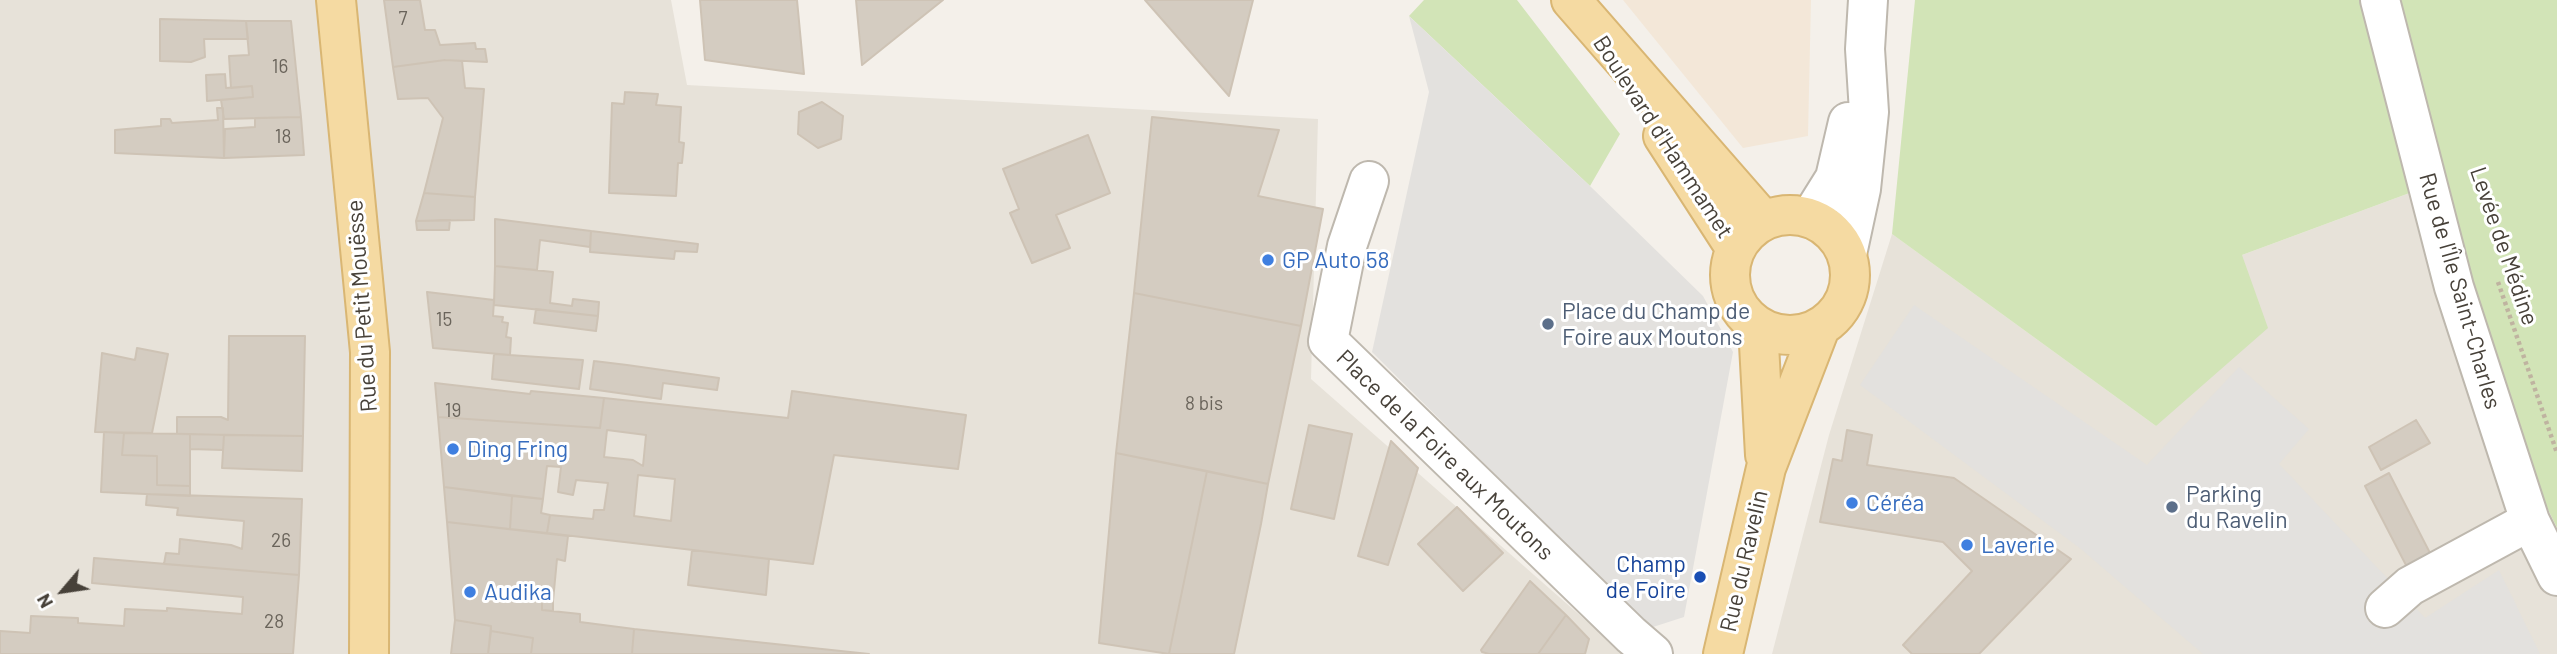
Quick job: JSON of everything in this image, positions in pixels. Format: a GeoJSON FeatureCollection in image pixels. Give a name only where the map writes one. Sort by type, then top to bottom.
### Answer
{"type":"FeatureCollection","features":[{"type":"Feature","properties":{"kind":"main road","name":"Rue du Petit Mouësse"},"geometry":{"type":"LineString","coordinates":[[336,0],[370,352],[369,654]]}},
{"type":"Feature","properties":{"kind":"main road","name":"Boulevard d'Hammamet"},"geometry":{"type":"LineString","coordinates":[[1581,13],[1764,220]]}},
{"type":"Feature","properties":{"kind":"main road","name":"Boulevard d'Hammamet"},"geometry":{"type":"LineString","coordinates":[[1581,13],[1736,248]]}},
{"type":"Feature","properties":{"kind":"main road"},"geometry":{"type":"LineString","coordinates":[[1795,214],[1810,218],[1826,226],[1839,239],[1851,270],[1850,287],[1844,303],[1834,317],[1820,328],[1805,334],[1772,333],[1745,315],[1735,299],[1731,283],[1731,265],[1736,248],[1748,232],[1764,220],[1795,214]]}},
{"type":"Feature","properties":{"kind":"main road","name":"Rue du Ravelin"},"geometry":{"type":"LineString","coordinates":[[1758,326],[1766,468]]}},
{"type":"Feature","properties":{"kind":"main road","name":"Rue du Ravelin"},"geometry":{"type":"LineString","coordinates":[[1723,654],[1766,468],[1820,328]]}},
{"type":"Feature","properties":{"kind":"street"},"geometry":{"type":"LineString","coordinates":[[1847,254],[1861,189],[1869,112],[1865,49],[1868,0]]}},
{"type":"Feature","properties":{"kind":"street","name":"Rue de l'Île Saint-Charles"},"geometry":{"type":"LineString","coordinates":[[2380,0],[2454,287],[2530,521],[2557,576]]}},
{"type":"Feature","properties":{"kind":"street"},"geometry":{"type":"LineString","coordinates":[[1810,218],[1835,178],[1865,49]]}},
{"type":"Feature","properties":{"kind":"street","name":"Place de la Foire aux Moutons"},"geometry":{"type":"LineString","coordinates":[[1369,181],[1347,246],[1328,341],[1653,654]]}},
{"type":"Feature","properties":{"kind":"street"},"geometry":{"type":"LineString","coordinates":[[2385,608],[2410,586],[2530,521]]}},
{"type":"Feature","properties":{"kind":"path","name":"Levée de Médine"},"geometry":{"type":"LineString","coordinates":[[2497,281],[2557,453]]}},
{"type":"Feature","properties":{"kind":"shaded area"},"geometry":{"type":"Polygon","coordinates":[[[0,0],[671,0],[687,85],[1318,119],[1311,379],[1624,654],[0,654],[0,0]]]}},
{"type":"Feature","properties":{"kind":"shaded area"},"geometry":{"type":"Polygon","coordinates":[[[1623,0],[1811,0],[1808,136],[1743,148],[1623,0]]]}},
{"type":"Feature","properties":{"kind":"shaded area","name":"Place du Champ de Foire aux Moutons"},"geometry":{"type":"Polygon","coordinates":[[[1409,16],[1703,296],[1733,352],[1684,617],[1650,628],[1372,352],[1429,92],[1409,16]]]}},
{"type":"Feature","properties":{"kind":"shaded area"},"geometry":{"type":"Polygon","coordinates":[[[2442,181],[2541,495],[2557,528],[2557,654],[1772,654],[1829,435],[1892,234],[2156,426],[2242,255],[2442,181]]]}},
{"type":"Feature","properties":{"kind":"shaded area","name":"Parking du Ravelin"},"geometry":{"type":"Polygon","coordinates":[[[1914,305],[2147,465],[2239,367],[2309,429],[2279,464],[2425,618],[2499,570],[2540,654],[2203,654],[2081,549],[1860,385],[1914,305]]]}},
{"type":"Feature","properties":{"kind":"green space"},"geometry":{"type":"Polygon","coordinates":[[[1424,0],[1517,0],[1620,134],[1590,186],[1409,16],[1424,0]]]}},
{"type":"Feature","properties":{"kind":"green space"},"geometry":{"type":"Polygon","coordinates":[[[1915,0],[2557,0],[2557,528],[2541,495],[2442,181],[2242,255],[2268,328],[2156,426],[1892,234],[1915,0]]]}},
{"type":"Feature","properties":{"kind":"building"},"geometry":{"type":"Polygon","coordinates":[[[384,0],[420,0],[425,30],[435,30],[440,45],[475,43],[476,49],[485,49],[487,62],[445,60],[393,67],[384,0]]]}},
{"type":"Feature","properties":{"kind":"building"},"geometry":{"type":"Polygon","coordinates":[[[700,0],[797,0],[804,74],[705,60],[700,0]]]}},
{"type":"Feature","properties":{"kind":"building"},"geometry":{"type":"Polygon","coordinates":[[[856,0],[943,0],[862,65],[856,0]]]}},
{"type":"Feature","properties":{"kind":"building"},"geometry":{"type":"Polygon","coordinates":[[[1145,0],[1253,0],[1229,96],[1145,0]]]}},
{"type":"Feature","properties":{"kind":"building"},"geometry":{"type":"Polygon","coordinates":[[[160,19],[246,21],[248,39],[204,39],[205,57],[191,62],[160,61],[160,19]]]}},
{"type":"Feature","properties":{"kind":"building"},"geometry":{"type":"Polygon","coordinates":[[[246,21],[291,21],[301,117],[224,119],[221,100],[253,97],[252,86],[231,88],[229,56],[249,55],[246,21]]]}},
{"type":"Feature","properties":{"kind":"building"},"geometry":{"type":"Polygon","coordinates":[[[445,60],[462,61],[465,88],[484,89],[475,197],[424,193],[443,118],[428,98],[398,99],[393,67],[445,60]]]}},
{"type":"Feature","properties":{"kind":"building"},"geometry":{"type":"Polygon","coordinates":[[[225,74],[226,88],[252,86],[253,97],[207,101],[206,75],[225,74]]]}},
{"type":"Feature","properties":{"kind":"building"},"geometry":{"type":"Polygon","coordinates":[[[625,92],[658,94],[656,105],[681,107],[679,142],[684,143],[682,163],[678,163],[676,196],[609,193],[612,103],[624,104],[625,92]]]}},
{"type":"Feature","properties":{"kind":"building"},"geometry":{"type":"Polygon","coordinates":[[[822,102],[843,116],[841,139],[818,148],[798,134],[799,112],[822,102]]]}},
{"type":"Feature","properties":{"kind":"building"},"geometry":{"type":"Polygon","coordinates":[[[217,108],[223,108],[224,158],[115,153],[115,130],[161,126],[161,119],[170,119],[172,123],[218,120],[217,108]]]}},
{"type":"Feature","properties":{"kind":"building"},"geometry":{"type":"Polygon","coordinates":[[[301,117],[304,155],[224,158],[225,129],[255,127],[255,118],[301,117]]]}},
{"type":"Feature","properties":{"kind":"building"},"geometry":{"type":"Polygon","coordinates":[[[1152,117],[1279,130],[1258,196],[1323,209],[1301,326],[1134,293],[1152,117]]]}},
{"type":"Feature","properties":{"kind":"building"},"geometry":{"type":"Polygon","coordinates":[[[1088,135],[1110,193],[1056,215],[1070,248],[1032,263],[1010,213],[1019,209],[1003,169],[1088,135]]]}},
{"type":"Feature","properties":{"kind":"building"},"geometry":{"type":"Polygon","coordinates":[[[424,193],[475,197],[474,220],[416,221],[424,193]]]}},
{"type":"Feature","properties":{"kind":"building"},"geometry":{"type":"Polygon","coordinates":[[[495,219],[591,231],[590,247],[540,240],[537,270],[495,266],[495,219]]]}},
{"type":"Feature","properties":{"kind":"building"},"geometry":{"type":"Polygon","coordinates":[[[450,220],[449,230],[417,230],[416,221],[450,220]]]}},
{"type":"Feature","properties":{"kind":"building"},"geometry":{"type":"Polygon","coordinates":[[[591,231],[698,244],[697,252],[675,251],[674,259],[590,252],[591,231]]]}},
{"type":"Feature","properties":{"kind":"building"},"geometry":{"type":"Polygon","coordinates":[[[495,266],[553,272],[550,303],[572,306],[573,299],[599,302],[598,316],[494,305],[495,266]]]}},
{"type":"Feature","properties":{"kind":"building"},"geometry":{"type":"Polygon","coordinates":[[[427,292],[494,300],[493,316],[503,317],[502,322],[508,323],[506,337],[511,338],[510,355],[433,348],[427,292]]]}},
{"type":"Feature","properties":{"kind":"building"},"geometry":{"type":"Polygon","coordinates":[[[1134,293],[1301,326],[1268,484],[1116,453],[1134,293]]]}},
{"type":"Feature","properties":{"kind":"building"},"geometry":{"type":"Polygon","coordinates":[[[536,309],[598,316],[596,331],[534,323],[536,309]]]}},
{"type":"Feature","properties":{"kind":"building"},"geometry":{"type":"Polygon","coordinates":[[[229,336],[305,336],[303,436],[177,434],[177,417],[221,417],[228,420],[229,336]]]}},
{"type":"Feature","properties":{"kind":"building"},"geometry":{"type":"Polygon","coordinates":[[[137,348],[168,354],[152,433],[95,432],[102,353],[135,360],[137,348]]]}},
{"type":"Feature","properties":{"kind":"building"},"geometry":{"type":"Polygon","coordinates":[[[494,354],[583,360],[579,389],[492,379],[494,354]]]}},
{"type":"Feature","properties":{"kind":"building"},"geometry":{"type":"Polygon","coordinates":[[[594,361],[719,378],[717,390],[663,383],[661,399],[590,389],[594,361]]]}},
{"type":"Feature","properties":{"kind":"building"},"geometry":{"type":"Polygon","coordinates":[[[435,383],[530,394],[531,391],[604,398],[600,428],[438,417],[435,383]]]}},
{"type":"Feature","properties":{"kind":"building"},"geometry":{"type":"Polygon","coordinates":[[[792,391],[966,415],[958,469],[834,455],[813,564],[547,533],[550,515],[593,519],[594,510],[604,510],[608,483],[576,480],[573,495],[558,492],[561,467],[547,466],[543,499],[444,487],[438,417],[600,428],[604,398],[788,418],[792,391]],[[607,430],[604,457],[633,460],[643,466],[646,435],[607,430]],[[638,475],[634,516],[671,521],[675,479],[638,475]]]}},
{"type":"Feature","properties":{"kind":"building"},"geometry":{"type":"Polygon","coordinates":[[[2416,420],[2430,443],[2381,470],[2369,447],[2416,420]]]}},
{"type":"Feature","properties":{"kind":"building"},"geometry":{"type":"Polygon","coordinates":[[[1309,425],[1352,434],[1334,519],[1291,509],[1309,425]]]}},
{"type":"Feature","properties":{"kind":"building"},"geometry":{"type":"Polygon","coordinates":[[[1847,430],[1872,435],[1867,465],[1954,478],[2071,559],[1979,654],[1912,654],[1903,645],[1972,571],[1943,542],[1820,522],[1833,459],[1842,461],[1847,430]]]}},
{"type":"Feature","properties":{"kind":"building"},"geometry":{"type":"Polygon","coordinates":[[[104,432],[124,433],[122,455],[157,456],[157,485],[190,486],[190,496],[101,492],[104,432]]]}},
{"type":"Feature","properties":{"kind":"building"},"geometry":{"type":"Polygon","coordinates":[[[124,433],[190,434],[190,486],[157,485],[157,456],[122,455],[124,433]]]}},
{"type":"Feature","properties":{"kind":"building"},"geometry":{"type":"Polygon","coordinates":[[[190,434],[224,435],[223,450],[190,449],[190,434]]]}},
{"type":"Feature","properties":{"kind":"building"},"geometry":{"type":"Polygon","coordinates":[[[224,435],[303,436],[302,471],[222,468],[224,435]]]}},
{"type":"Feature","properties":{"kind":"building"},"geometry":{"type":"Polygon","coordinates":[[[1391,441],[1418,468],[1388,565],[1358,556],[1391,441]]]}},
{"type":"Feature","properties":{"kind":"building"},"geometry":{"type":"Polygon","coordinates":[[[1116,453],[1207,471],[1169,654],[1099,643],[1116,453]]]}},
{"type":"Feature","properties":{"kind":"building"},"geometry":{"type":"Polygon","coordinates":[[[1207,471],[1268,484],[1261,524],[1234,654],[1169,654],[1207,471]]]}},
{"type":"Feature","properties":{"kind":"building"},"geometry":{"type":"Polygon","coordinates":[[[2389,473],[2431,555],[2407,567],[2365,486],[2389,473]]]}},
{"type":"Feature","properties":{"kind":"building"},"geometry":{"type":"Polygon","coordinates":[[[444,487],[512,496],[510,529],[447,522],[444,487]]]}},
{"type":"Feature","properties":{"kind":"building"},"geometry":{"type":"Polygon","coordinates":[[[147,494],[302,499],[299,575],[164,564],[166,553],[179,554],[180,539],[231,545],[242,549],[244,521],[177,515],[178,508],[146,505],[147,494]]]}},
{"type":"Feature","properties":{"kind":"building"},"geometry":{"type":"Polygon","coordinates":[[[512,496],[543,499],[541,513],[550,515],[547,533],[510,529],[512,496]]]}},
{"type":"Feature","properties":{"kind":"building"},"geometry":{"type":"Polygon","coordinates":[[[1457,507],[1503,553],[1463,591],[1418,544],[1457,507]]]}},
{"type":"Feature","properties":{"kind":"building"},"geometry":{"type":"Polygon","coordinates":[[[447,522],[568,536],[565,561],[557,559],[553,601],[542,599],[542,610],[580,614],[580,622],[634,629],[632,654],[531,654],[533,638],[491,631],[491,626],[455,620],[447,522]]]}},
{"type":"Feature","properties":{"kind":"building"},"geometry":{"type":"Polygon","coordinates":[[[692,550],[769,559],[766,595],[688,585],[692,550]]]}},
{"type":"Feature","properties":{"kind":"building"},"geometry":{"type":"Polygon","coordinates":[[[94,558],[299,575],[293,654],[0,654],[0,631],[30,633],[31,616],[78,618],[78,623],[124,626],[125,609],[167,611],[167,608],[242,614],[243,597],[92,583],[94,558]]]}},
{"type":"Feature","properties":{"kind":"building"},"geometry":{"type":"Polygon","coordinates":[[[1530,581],[1566,615],[1538,654],[1482,652],[1481,650],[1530,581]]]}},
{"type":"Feature","properties":{"kind":"building"},"geometry":{"type":"Polygon","coordinates":[[[542,599],[553,601],[553,611],[542,610],[542,599]]]}},
{"type":"Feature","properties":{"kind":"building"},"geometry":{"type":"Polygon","coordinates":[[[1566,615],[1589,639],[1585,654],[1538,654],[1566,615]]]}},
{"type":"Feature","properties":{"kind":"building"},"geometry":{"type":"Polygon","coordinates":[[[455,620],[491,626],[488,654],[451,654],[455,620]]]}},
{"type":"Feature","properties":{"kind":"building"},"geometry":{"type":"Polygon","coordinates":[[[634,629],[869,654],[632,654],[634,629]]]}},
{"type":"Feature","properties":{"kind":"building"},"geometry":{"type":"Polygon","coordinates":[[[491,631],[533,638],[531,654],[488,654],[491,631]]]}},
{"type":"Feature","properties":{"kind":"place","name":"GP Auto 58"},"geometry":{"type":"Point","coordinates":[1268,260]}},
{"type":"Feature","properties":{"kind":"place","name":"Place du Champ de Foire aux Moutons"},"geometry":{"type":"Point","coordinates":[1548,324]}},
{"type":"Feature","properties":{"kind":"place","name":"Ding Fring"},"geometry":{"type":"Point","coordinates":[453,449]}},
{"type":"Feature","properties":{"kind":"place","name":"Céréa"},"geometry":{"type":"Point","coordinates":[1852,503]}},
{"type":"Feature","properties":{"kind":"place","name":"Parking du Ravelin"},"geometry":{"type":"Point","coordinates":[2172,507]}},
{"type":"Feature","properties":{"kind":"place","name":"Laverie"},"geometry":{"type":"Point","coordinates":[1967,545]}},
{"type":"Feature","properties":{"kind":"place","name":"Champ de Foire"},"geometry":{"type":"Point","coordinates":[1700,577]}},
{"type":"Feature","properties":{"kind":"place","name":"Audika"},"geometry":{"type":"Point","coordinates":[470,592]}}]}
